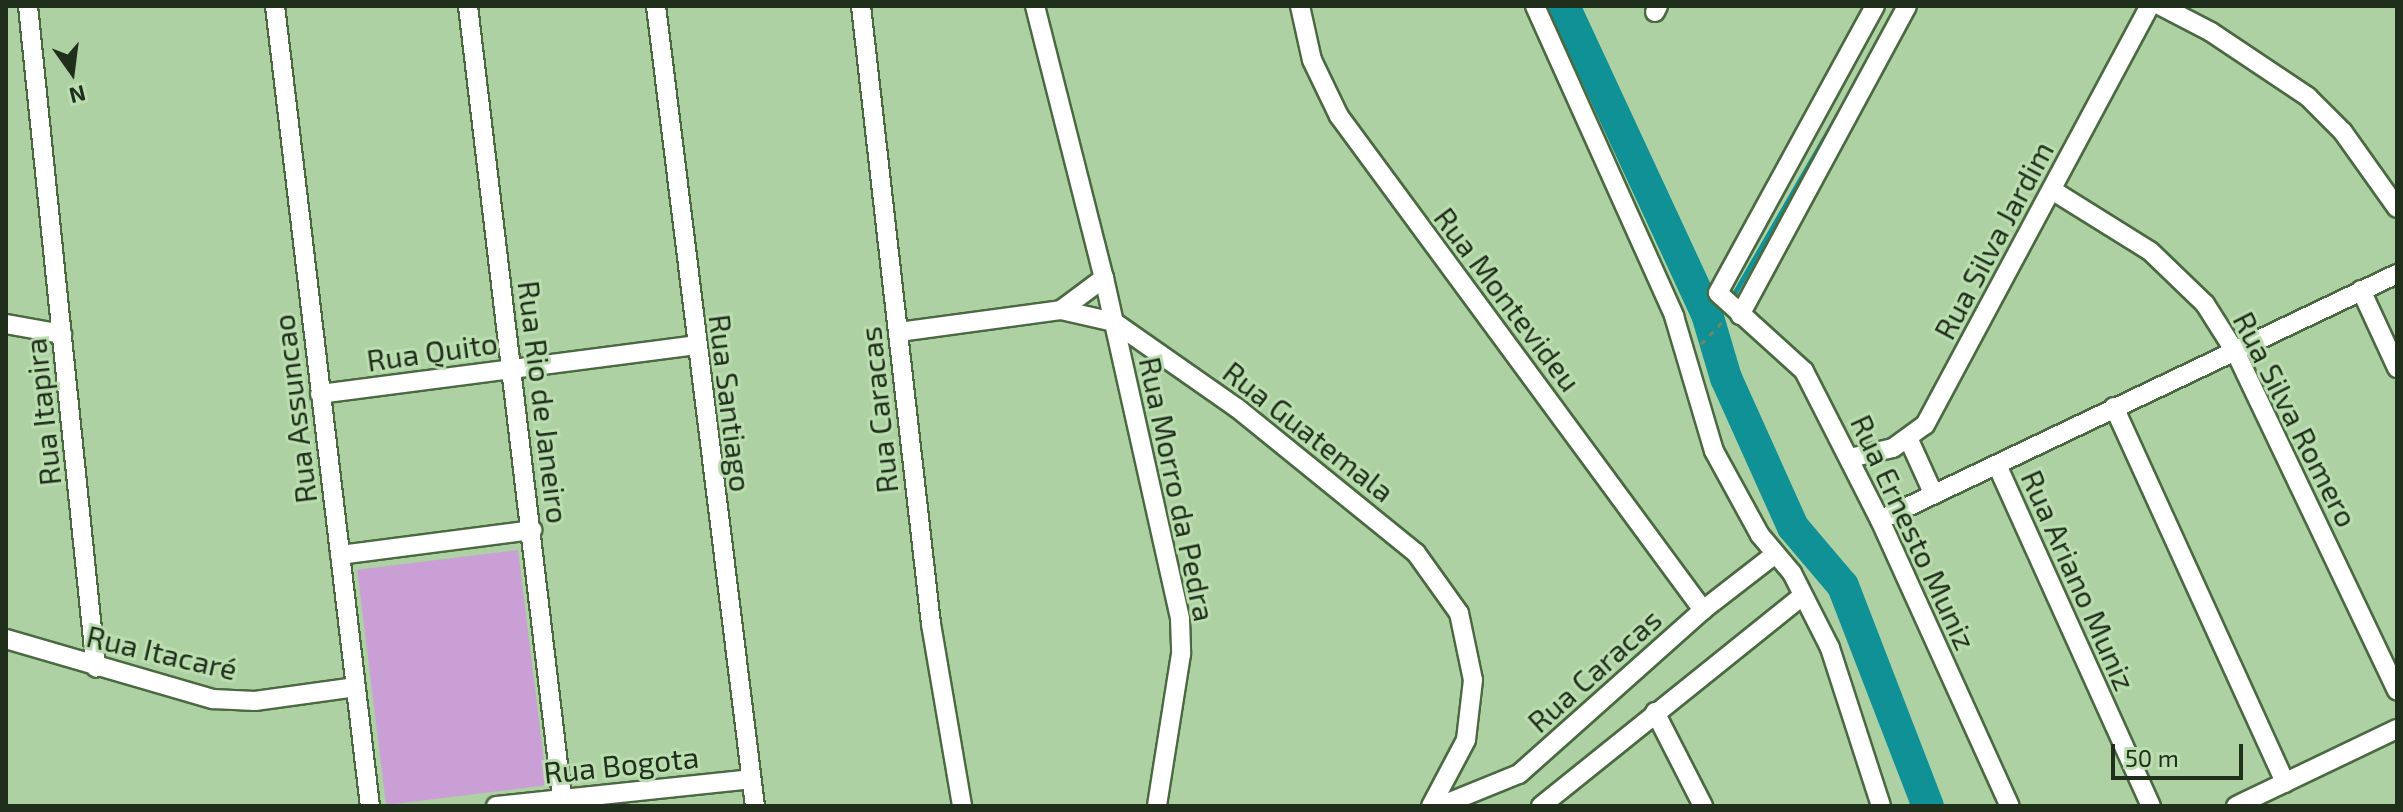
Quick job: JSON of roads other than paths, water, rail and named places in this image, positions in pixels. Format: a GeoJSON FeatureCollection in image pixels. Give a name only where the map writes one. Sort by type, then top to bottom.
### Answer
{"type":"FeatureCollection","features":[{"type":"Feature","properties":{"kind":"street","name":"Rua Itapira"},"geometry":{"type":"LineString","coordinates":[[28,6],[96,668]]}},
{"type":"Feature","properties":{"kind":"street","name":"Rua Assuncao"},"geometry":{"type":"LineString","coordinates":[[275,6],[370,806]]}},
{"type":"Feature","properties":{"kind":"street","name":"Rua Rio de Janeiro"},"geometry":{"type":"LineString","coordinates":[[468,6],[563,801]]}},
{"type":"Feature","properties":{"kind":"street","name":"Rua Santiago"},"geometry":{"type":"LineString","coordinates":[[656,6],[695,345],[755,806]]}},
{"type":"Feature","properties":{"kind":"street","name":"Rua Caracas"},"geometry":{"type":"LineString","coordinates":[[861,6],[931,624],[962,806]]}},
{"type":"Feature","properties":{"kind":"street","name":"Rua Morro da Pedra"},"geometry":{"type":"LineString","coordinates":[[1035,6],[1104,278],[1180,619],[1181,654],[1157,806]]}},
{"type":"Feature","properties":{"kind":"street","name":"Rua Montevideu"},"geometry":{"type":"LineString","coordinates":[[1300,6],[1312,60],[1339,116],[1703,610]]}},
{"type":"Feature","properties":{"kind":"street"},"geometry":{"type":"LineString","coordinates":[[1535,6],[1674,316],[1714,451],[1774,555],[1792,573],[1801,597],[1830,648],[1881,806]]}},
{"type":"Feature","properties":{"kind":"street","name":"Rua Ernesto Muniz"},"geometry":{"type":"LineString","coordinates":[[1875,6],[1718,293],[1734,313],[1804,371],[1880,520],[2010,806]]}},
{"type":"Feature","properties":{"kind":"street"},"geometry":{"type":"LineString","coordinates":[[1734,313],[1907,6]]}},
{"type":"Feature","properties":{"kind":"street","name":"Rua Silva Jardim"},"geometry":{"type":"LineString","coordinates":[[1909,440],[1937,404],[2150,6]]}},
{"type":"Feature","properties":{"kind":"street"},"geometry":{"type":"LineString","coordinates":[[2161,6],[2211,32],[2308,97],[2343,132],[2397,208]]}},
{"type":"Feature","properties":{"kind":"street","name":"Rua Silva Romero"},"geometry":{"type":"LineString","coordinates":[[2052,190],[2180,274],[2236,353],[2397,691]]}},
{"type":"Feature","properties":{"kind":"street"},"geometry":{"type":"LineString","coordinates":[[1880,520],[2397,274]]}},
{"type":"Feature","properties":{"kind":"street"},"geometry":{"type":"LineString","coordinates":[[1061,310],[1104,278]]}},
{"type":"Feature","properties":{"kind":"street"},"geometry":{"type":"LineString","coordinates":[[2361,290],[2397,368]]}},
{"type":"Feature","properties":{"kind":"street","name":"Rua Guatemala"},"geometry":{"type":"LineString","coordinates":[[899,332],[1061,310],[1114,322],[1161,351],[1342,490],[1416,553],[1447,590],[1469,646],[1472,717],[1453,773],[1431,806]]}},
{"type":"Feature","properties":{"kind":"street"},"geometry":{"type":"LineString","coordinates":[[6,324],[62,334]]}},
{"type":"Feature","properties":{"kind":"street","name":"Rua Quito"},"geometry":{"type":"LineString","coordinates":[[320,394],[695,345]]}},
{"type":"Feature","properties":{"kind":"street"},"geometry":{"type":"LineString","coordinates":[[2114,407],[2285,783]]}},
{"type":"Feature","properties":{"kind":"street"},"geometry":{"type":"LineString","coordinates":[[1850,458],[1909,440],[1934,495]]}},
{"type":"Feature","properties":{"kind":"street","name":"Rua Ariano Muniz"},"geometry":{"type":"LineString","coordinates":[[1997,465],[2151,806]]}},
{"type":"Feature","properties":{"kind":"street"},"geometry":{"type":"LineString","coordinates":[[340,555],[532,530]]}},
{"type":"Feature","properties":{"kind":"street","name":"Rua Caracas"},"geometry":{"type":"LineString","coordinates":[[1440,806],[1519,774],[1703,610],[1774,555]]}},
{"type":"Feature","properties":{"kind":"street"},"geometry":{"type":"LineString","coordinates":[[1541,806],[1801,597]]}},
{"type":"Feature","properties":{"kind":"street","name":"Rua Itacaré"},"geometry":{"type":"LineString","coordinates":[[6,639],[96,668],[213,699],[255,701],[356,687]]}},
{"type":"Feature","properties":{"kind":"street"},"geometry":{"type":"LineString","coordinates":[[1655,712],[1703,806]]}},
{"type":"Feature","properties":{"kind":"street"},"geometry":{"type":"LineString","coordinates":[[2236,806],[2397,729]]}},
{"type":"Feature","properties":{"kind":"street","name":"Rua Bogota"},"geometry":{"type":"LineString","coordinates":[[496,806],[751,779]]}},
{"type":"Feature","properties":{"kind":"waterway"},"geometry":{"type":"LineString","coordinates":[[1564,6],[1707,314],[1726,378],[1793,527],[1843,586],[1928,806]]}},
{"type":"Feature","properties":{"kind":"waterway"},"geometry":{"type":"LineString","coordinates":[[1731,299],[1842,107]]}},
{"type":"Feature","properties":{"kind":"waterway"},"geometry":{"type":"LineString","coordinates":[[1707,314],[1722,305]]}}]}
